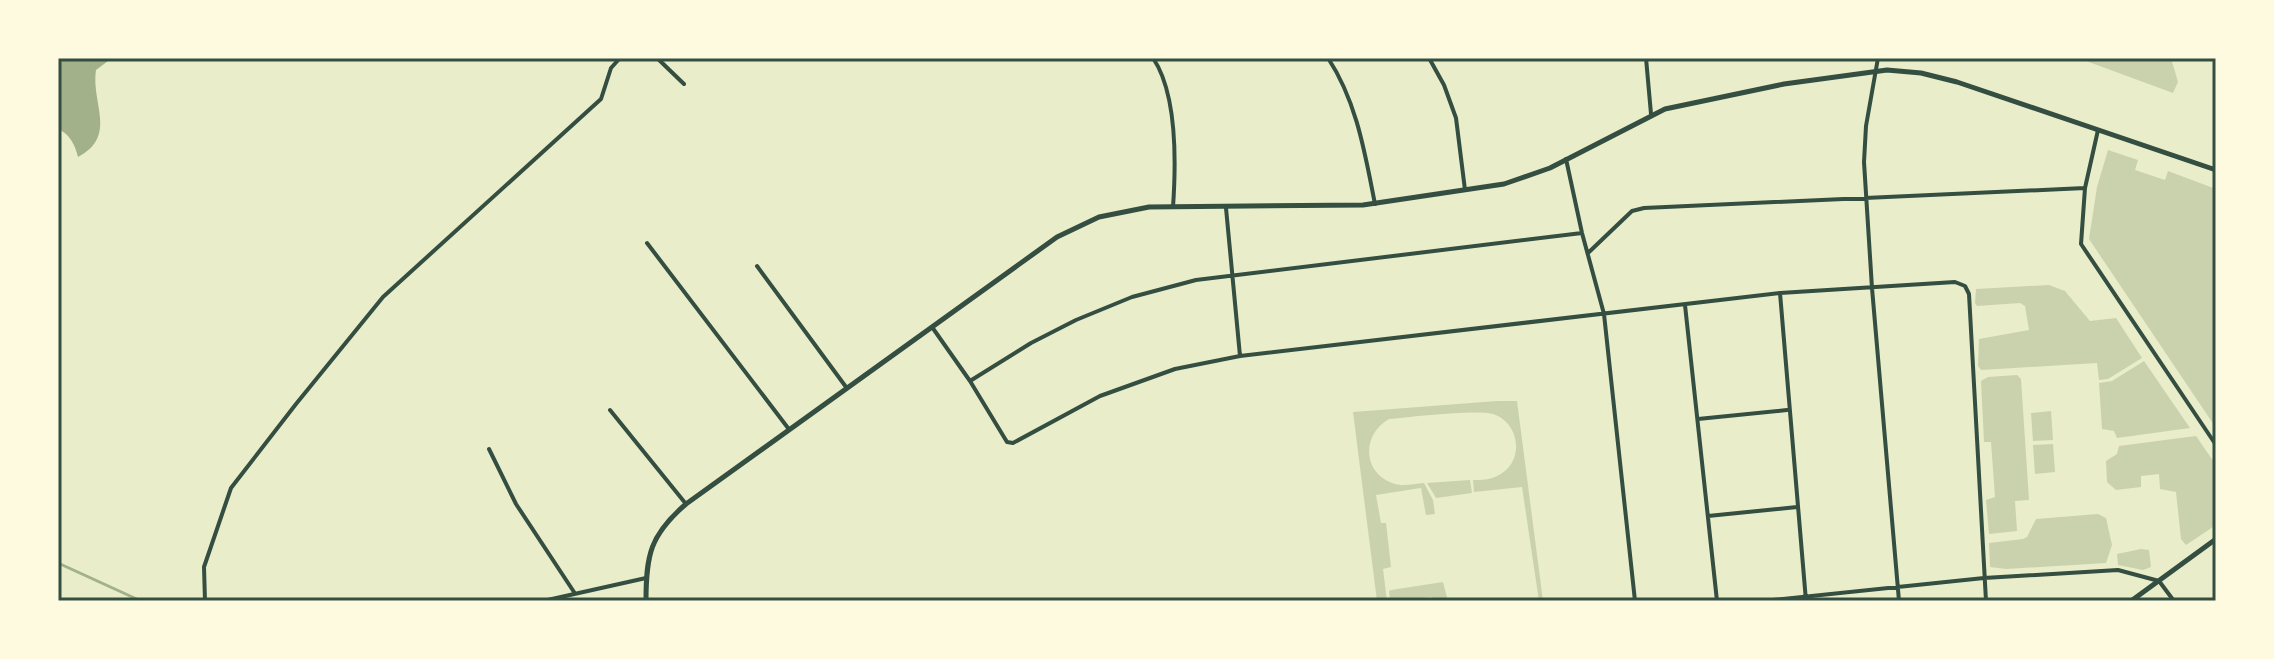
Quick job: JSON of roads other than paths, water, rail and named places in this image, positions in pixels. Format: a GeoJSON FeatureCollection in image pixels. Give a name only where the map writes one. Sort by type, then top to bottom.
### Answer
{"type":"FeatureCollection","features":[{"type":"Feature","properties":{"kind":"street"},"geometry":{"type":"LineString","coordinates":[[205,601],[204,567],[231,488],[383,297],[601,99],[611,68],[620,58]]}},
{"type":"Feature","properties":{"kind":"street"},"geometry":{"type":"LineString","coordinates":[[657,58],[684,84]]}},
{"type":"Feature","properties":{"kind":"street"},"geometry":{"type":"LineString","coordinates":[[1153,58],[1164,82],[1176,147],[1173,207]]}},
{"type":"Feature","properties":{"kind":"street"},"geometry":{"type":"LineString","coordinates":[[1328,58],[1344,86],[1353,111],[1375,204]]}},
{"type":"Feature","properties":{"kind":"street"},"geometry":{"type":"LineString","coordinates":[[1429,58],[1444,85],[1456,118],[1465,190]]}},
{"type":"Feature","properties":{"kind":"street"},"geometry":{"type":"LineString","coordinates":[[1646,58],[1651,114]]}},
{"type":"Feature","properties":{"kind":"street"},"geometry":{"type":"LineString","coordinates":[[1878,58],[1866,126],[1866,196],[1899,601]]}},
{"type":"Feature","properties":{"kind":"street"},"geometry":{"type":"LineString","coordinates":[[646,601],[647,558],[657,535],[686,504],[1057,237],[1084,222],[1119,211],[1149,207],[1375,204],[1521,180],[1651,114],[1683,103],[1876,71],[1909,71],[1943,78],[2216,170]]}},
{"type":"Feature","properties":{"kind":"street"},"geometry":{"type":"LineString","coordinates":[[2098,130],[2085,188],[2080,232],[2084,253],[2216,445]]}},
{"type":"Feature","properties":{"kind":"street"},"geometry":{"type":"LineString","coordinates":[[1566,159],[1604,314],[1635,601]]}},
{"type":"Feature","properties":{"kind":"street"},"geometry":{"type":"LineString","coordinates":[[1588,253],[1632,211],[1644,208],[2085,188]]}},
{"type":"Feature","properties":{"kind":"street"},"geometry":{"type":"LineString","coordinates":[[1226,208],[1240,356]]}},
{"type":"Feature","properties":{"kind":"street"},"geometry":{"type":"LineString","coordinates":[[970,381],[1031,343],[1076,320],[1132,297],[1196,280],[1582,233]]}},
{"type":"Feature","properties":{"kind":"street"},"geometry":{"type":"LineString","coordinates":[[647,243],[788,428]]}},
{"type":"Feature","properties":{"kind":"street"},"geometry":{"type":"LineString","coordinates":[[757,266],[846,387]]}},
{"type":"Feature","properties":{"kind":"street"},"geometry":{"type":"LineString","coordinates":[[932,327],[1007,442],[1017,442],[1100,396],[1175,369],[1240,356],[1780,293],[1955,282],[1965,286],[1969,294],[1986,601]]}},
{"type":"Feature","properties":{"kind":"street"},"geometry":{"type":"LineString","coordinates":[[1780,293],[1806,599]]}},
{"type":"Feature","properties":{"kind":"street"},"geometry":{"type":"LineString","coordinates":[[1685,304],[1717,601]]}},
{"type":"Feature","properties":{"kind":"street"},"geometry":{"type":"LineString","coordinates":[[610,410],[686,504]]}},
{"type":"Feature","properties":{"kind":"street"},"geometry":{"type":"LineString","coordinates":[[1698,419],[1788,410]]}},
{"type":"Feature","properties":{"kind":"street"},"geometry":{"type":"LineString","coordinates":[[489,449],[516,504],[574,592]]}},
{"type":"Feature","properties":{"kind":"street"},"geometry":{"type":"LineString","coordinates":[[1708,516],[1797,507]]}},
{"type":"Feature","properties":{"kind":"street"},"geometry":{"type":"LineString","coordinates":[[2131,601],[2216,539]]}},
{"type":"Feature","properties":{"kind":"street"},"geometry":{"type":"LineString","coordinates":[[1763,601],[1806,599],[1984,578],[2118,570],[2159,581],[2174,601]]}},
{"type":"Feature","properties":{"kind":"street"},"geometry":{"type":"LineString","coordinates":[[543,601],[646,578]]}},
{"type":"Feature","properties":{"kind":"waterway"},"geometry":{"type":"LineString","coordinates":[[58,563],[141,601]]}}]}
